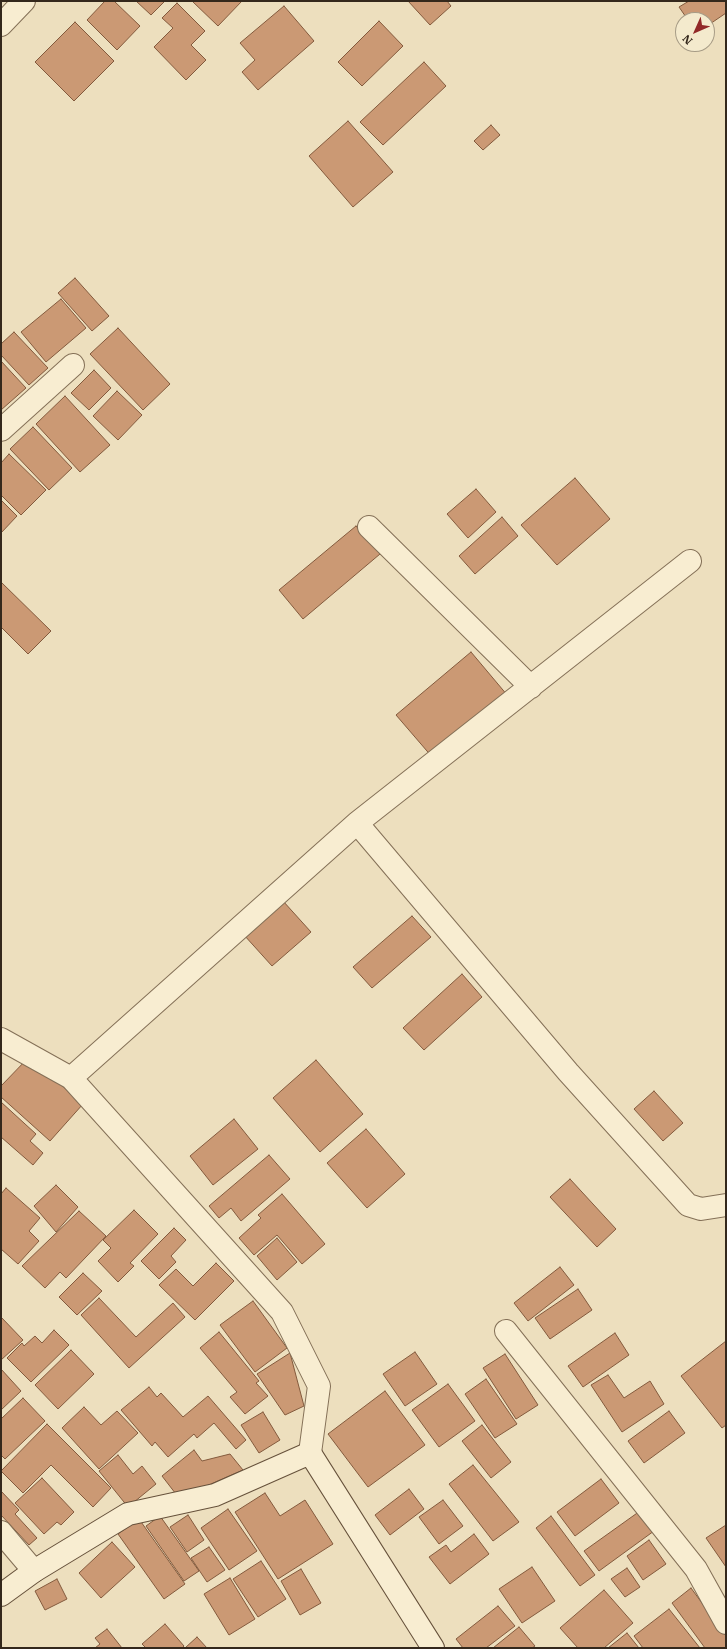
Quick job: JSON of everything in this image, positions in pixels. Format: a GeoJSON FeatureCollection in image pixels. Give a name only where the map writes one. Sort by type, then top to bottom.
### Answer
{"type":"FeatureCollection","features":[{"type":"Feature","properties":{"kind":"street"},"geometry":{"type":"LineString","coordinates":[[1,25],[24,1]]}},
{"type":"Feature","properties":{"kind":"street"},"geometry":{"type":"LineString","coordinates":[[1,430],[73,365]]}},
{"type":"Feature","properties":{"kind":"street"},"geometry":{"type":"LineString","coordinates":[[369,527],[531,687]]}},
{"type":"Feature","properties":{"kind":"street"},"geometry":{"type":"LineString","coordinates":[[71,1078],[357,823],[690,561]]}},
{"type":"Feature","properties":{"kind":"street"},"geometry":{"type":"LineString","coordinates":[[357,823],[568,1072],[688,1205],[702,1210],[726,1205]]}},
{"type":"Feature","properties":{"kind":"street"},"geometry":{"type":"LineString","coordinates":[[1,1038],[71,1078],[282,1312],[319,1386],[310,1453],[434,1648]]}},
{"type":"Feature","properties":{"kind":"street"},"geometry":{"type":"LineString","coordinates":[[506,1330],[696,1569],[726,1623]]}},
{"type":"Feature","properties":{"kind":"street"},"geometry":{"type":"LineString","coordinates":[[1,1595],[34,1570],[128,1514],[215,1495],[310,1453]]}},
{"type":"Feature","properties":{"kind":"street"},"geometry":{"type":"LineString","coordinates":[[1,1532],[34,1570]]}},
{"type":"Feature","properties":{"kind":"building"},"geometry":{"type":"Polygon","coordinates":[[[105,1],[114,1],[140,26],[117,50],[87,20],[105,1]]]}},
{"type":"Feature","properties":{"kind":"building"},"geometry":{"type":"Polygon","coordinates":[[[136,1],[165,1],[151,15],[136,1]]]}},
{"type":"Feature","properties":{"kind":"building"},"geometry":{"type":"Polygon","coordinates":[[[192,1],[242,1],[218,26],[192,1]]]}},
{"type":"Feature","properties":{"kind":"building"},"geometry":{"type":"Polygon","coordinates":[[[408,1],[447,1],[451,6],[430,25],[408,1]]]}},
{"type":"Feature","properties":{"kind":"building"},"geometry":{"type":"Polygon","coordinates":[[[689,1],[726,1],[726,13],[715,21],[715,12],[682,12],[679,7],[689,1]]]}},
{"type":"Feature","properties":{"kind":"building"},"geometry":{"type":"Polygon","coordinates":[[[177,3],[205,31],[191,45],[206,60],[186,80],[154,47],[173,28],[162,18],[177,3]]]}},
{"type":"Feature","properties":{"kind":"building"},"geometry":{"type":"Polygon","coordinates":[[[284,6],[314,41],[258,90],[242,72],[255,60],[240,43],[284,6]]]}},
{"type":"Feature","properties":{"kind":"building"},"geometry":{"type":"Polygon","coordinates":[[[379,21],[403,46],[362,86],[338,62],[379,21]]]}},
{"type":"Feature","properties":{"kind":"building"},"geometry":{"type":"Polygon","coordinates":[[[75,22],[114,61],[74,101],[35,62],[75,22]]]}},
{"type":"Feature","properties":{"kind":"building"},"geometry":{"type":"Polygon","coordinates":[[[424,62],[446,86],[383,145],[360,122],[424,62]]]}},
{"type":"Feature","properties":{"kind":"building"},"geometry":{"type":"Polygon","coordinates":[[[348,121],[393,172],[353,207],[309,156],[348,121]]]}},
{"type":"Feature","properties":{"kind":"building"},"geometry":{"type":"Polygon","coordinates":[[[491,125],[500,135],[483,150],[474,141],[491,125]]]}},
{"type":"Feature","properties":{"kind":"building"},"geometry":{"type":"Polygon","coordinates":[[[75,278],[109,316],[92,331],[58,293],[75,278]]]}},
{"type":"Feature","properties":{"kind":"building"},"geometry":{"type":"Polygon","coordinates":[[[61,299],[86,328],[46,362],[21,332],[61,299]]]}},
{"type":"Feature","properties":{"kind":"building"},"geometry":{"type":"Polygon","coordinates":[[[118,328],[170,384],[143,410],[90,354],[118,328]]]}},
{"type":"Feature","properties":{"kind":"building"},"geometry":{"type":"Polygon","coordinates":[[[14,332],[48,368],[29,385],[1,355],[1,344],[14,332]]]}},
{"type":"Feature","properties":{"kind":"building"},"geometry":{"type":"Polygon","coordinates":[[[1,361],[26,388],[1,410],[1,361]]]}},
{"type":"Feature","properties":{"kind":"building"},"geometry":{"type":"Polygon","coordinates":[[[94,370],[111,388],[89,410],[71,393],[94,370]]]}},
{"type":"Feature","properties":{"kind":"building"},"geometry":{"type":"Polygon","coordinates":[[[117,391],[142,415],[118,440],[93,416],[117,391]]]}},
{"type":"Feature","properties":{"kind":"building"},"geometry":{"type":"Polygon","coordinates":[[[65,396],[110,445],[80,472],[36,424],[65,396]]]}},
{"type":"Feature","properties":{"kind":"building"},"geometry":{"type":"Polygon","coordinates":[[[33,427],[72,468],[49,490],[10,449],[33,427]]]}},
{"type":"Feature","properties":{"kind":"building"},"geometry":{"type":"Polygon","coordinates":[[[9,454],[46,490],[21,515],[1,495],[1,463],[9,454]]]}},
{"type":"Feature","properties":{"kind":"building"},"geometry":{"type":"Polygon","coordinates":[[[575,478],[610,519],[557,565],[521,525],[575,478]]]}},
{"type":"Feature","properties":{"kind":"building"},"geometry":{"type":"Polygon","coordinates":[[[476,489],[496,512],[468,538],[447,514],[476,489]]]}},
{"type":"Feature","properties":{"kind":"building"},"geometry":{"type":"Polygon","coordinates":[[[1,500],[17,516],[1,533],[1,500]]]}},
{"type":"Feature","properties":{"kind":"building"},"geometry":{"type":"Polygon","coordinates":[[[502,517],[518,536],[475,574],[459,556],[502,517]]]}},
{"type":"Feature","properties":{"kind":"building"},"geometry":{"type":"Polygon","coordinates":[[[356,526],[380,554],[303,619],[279,590],[356,526]]]}},
{"type":"Feature","properties":{"kind":"building"},"geometry":{"type":"Polygon","coordinates":[[[1,582],[51,631],[28,654],[1,627],[1,582]]]}},
{"type":"Feature","properties":{"kind":"building"},"geometry":{"type":"Polygon","coordinates":[[[471,652],[508,696],[433,758],[396,715],[471,652]]]}},
{"type":"Feature","properties":{"kind":"building"},"geometry":{"type":"Polygon","coordinates":[[[283,901],[311,932],[272,966],[244,935],[283,901]]]}},
{"type":"Feature","properties":{"kind":"building"},"geometry":{"type":"Polygon","coordinates":[[[412,916],[431,937],[372,988],[353,967],[412,916]]]}},
{"type":"Feature","properties":{"kind":"building"},"geometry":{"type":"Polygon","coordinates":[[[462,974],[482,997],[424,1050],[403,1028],[462,974]]]}},
{"type":"Feature","properties":{"kind":"building"},"geometry":{"type":"Polygon","coordinates":[[[29,1057],[83,1104],[50,1141],[1,1097],[1,1086],[29,1057]]]}},
{"type":"Feature","properties":{"kind":"building"},"geometry":{"type":"Polygon","coordinates":[[[316,1060],[363,1114],[320,1152],[273,1098],[316,1060]]]}},
{"type":"Feature","properties":{"kind":"building"},"geometry":{"type":"Polygon","coordinates":[[[654,1091],[683,1123],[663,1141],[634,1109],[654,1091]]]}},
{"type":"Feature","properties":{"kind":"building"},"geometry":{"type":"Polygon","coordinates":[[[1,1102],[36,1134],[30,1141],[43,1153],[33,1165],[1,1137],[1,1102]]]}},
{"type":"Feature","properties":{"kind":"building"},"geometry":{"type":"Polygon","coordinates":[[[234,1119],[258,1149],[213,1185],[190,1156],[234,1119]]]}},
{"type":"Feature","properties":{"kind":"building"},"geometry":{"type":"Polygon","coordinates":[[[366,1129],[405,1174],[367,1208],[327,1163],[366,1129]]]}},
{"type":"Feature","properties":{"kind":"building"},"geometry":{"type":"Polygon","coordinates":[[[269,1155],[290,1179],[241,1221],[231,1208],[219,1218],[209,1206],[269,1155]]]}},
{"type":"Feature","properties":{"kind":"building"},"geometry":{"type":"Polygon","coordinates":[[[570,1179],[616,1229],[597,1247],[550,1197],[570,1179]]]}},
{"type":"Feature","properties":{"kind":"building"},"geometry":{"type":"Polygon","coordinates":[[[56,1185],[78,1207],[56,1232],[34,1206],[56,1185]]]}},
{"type":"Feature","properties":{"kind":"building"},"geometry":{"type":"Polygon","coordinates":[[[6,1188],[40,1218],[29,1231],[39,1241],[18,1264],[1,1249],[1,1194],[6,1188]]]}},
{"type":"Feature","properties":{"kind":"building"},"geometry":{"type":"Polygon","coordinates":[[[282,1194],[325,1244],[302,1264],[277,1235],[254,1255],[239,1238],[261,1218],[258,1215],[282,1194]]]}},
{"type":"Feature","properties":{"kind":"building"},"geometry":{"type":"Polygon","coordinates":[[[134,1210],[158,1234],[130,1263],[134,1266],[118,1282],[98,1261],[111,1248],[103,1240],[134,1210]]]}},
{"type":"Feature","properties":{"kind":"building"},"geometry":{"type":"Polygon","coordinates":[[[79,1211],[106,1236],[66,1278],[60,1272],[45,1288],[22,1266],[79,1211]]]}},
{"type":"Feature","properties":{"kind":"building"},"geometry":{"type":"Polygon","coordinates":[[[174,1228],[186,1240],[171,1256],[176,1262],[159,1279],[141,1261],[174,1228]]]}},
{"type":"Feature","properties":{"kind":"building"},"geometry":{"type":"Polygon","coordinates":[[[277,1238],[297,1262],[277,1280],[257,1256],[277,1238]]]}},
{"type":"Feature","properties":{"kind":"building"},"geometry":{"type":"Polygon","coordinates":[[[216,1263],[234,1281],[195,1320],[159,1285],[176,1269],[193,1286],[216,1263]]]}},
{"type":"Feature","properties":{"kind":"building"},"geometry":{"type":"Polygon","coordinates":[[[560,1267],[574,1285],[528,1321],[514,1303],[560,1267]]]}},
{"type":"Feature","properties":{"kind":"building"},"geometry":{"type":"Polygon","coordinates":[[[83,1273],[102,1291],[77,1315],[59,1297],[83,1273]]]}},
{"type":"Feature","properties":{"kind":"building"},"geometry":{"type":"Polygon","coordinates":[[[578,1289],[592,1310],[550,1339],[535,1318],[578,1289]]]}},
{"type":"Feature","properties":{"kind":"building"},"geometry":{"type":"Polygon","coordinates":[[[99,1298],[136,1337],[173,1303],[185,1317],[129,1368],[81,1315],[99,1298]]]}},
{"type":"Feature","properties":{"kind":"building"},"geometry":{"type":"Polygon","coordinates":[[[253,1301],[287,1348],[255,1372],[220,1325],[253,1301]]]}},
{"type":"Feature","properties":{"kind":"building"},"geometry":{"type":"Polygon","coordinates":[[[1,1317],[23,1340],[1,1360],[1,1317]]]}},
{"type":"Feature","properties":{"kind":"building"},"geometry":{"type":"Polygon","coordinates":[[[54,1330],[69,1345],[31,1382],[7,1358],[22,1343],[24,1346],[35,1336],[42,1343],[54,1330]]]}},
{"type":"Feature","properties":{"kind":"building"},"geometry":{"type":"Polygon","coordinates":[[[219,1332],[259,1381],[256,1383],[268,1396],[245,1414],[230,1397],[237,1392],[200,1348],[219,1332]]]}},
{"type":"Feature","properties":{"kind":"building"},"geometry":{"type":"Polygon","coordinates":[[[615,1333],[629,1355],[583,1387],[568,1366],[615,1333]]]}},
{"type":"Feature","properties":{"kind":"building"},"geometry":{"type":"Polygon","coordinates":[[[726,1341],[726,1425],[722,1428],[681,1376],[726,1341]]]}},
{"type":"Feature","properties":{"kind":"building"},"geometry":{"type":"Polygon","coordinates":[[[71,1350],[94,1374],[58,1409],[35,1385],[71,1350]]]}},
{"type":"Feature","properties":{"kind":"building"},"geometry":{"type":"Polygon","coordinates":[[[415,1352],[437,1384],[405,1406],[383,1374],[415,1352]]]}},
{"type":"Feature","properties":{"kind":"building"},"geometry":{"type":"Polygon","coordinates":[[[290,1353],[304,1406],[285,1415],[257,1374],[290,1353]]]}},
{"type":"Feature","properties":{"kind":"building"},"geometry":{"type":"Polygon","coordinates":[[[505,1354],[538,1405],[516,1419],[483,1368],[505,1354]]]}},
{"type":"Feature","properties":{"kind":"building"},"geometry":{"type":"Polygon","coordinates":[[[1,1369],[21,1391],[1,1410],[1,1369]]]}},
{"type":"Feature","properties":{"kind":"building"},"geometry":{"type":"Polygon","coordinates":[[[608,1375],[624,1398],[650,1381],[664,1404],[622,1432],[591,1385],[608,1375]]]}},
{"type":"Feature","properties":{"kind":"building"},"geometry":{"type":"Polygon","coordinates":[[[486,1379],[517,1424],[495,1438],[465,1394],[486,1379]]]}},
{"type":"Feature","properties":{"kind":"building"},"geometry":{"type":"Polygon","coordinates":[[[448,1384],[475,1421],[439,1447],[412,1410],[448,1384]]]}},
{"type":"Feature","properties":{"kind":"building"},"geometry":{"type":"Polygon","coordinates":[[[149,1387],[157,1397],[161,1393],[183,1417],[208,1396],[246,1440],[236,1449],[214,1423],[197,1438],[194,1434],[168,1457],[155,1442],[152,1446],[121,1410],[149,1387]]]}},
{"type":"Feature","properties":{"kind":"building"},"geometry":{"type":"Polygon","coordinates":[[[385,1391],[425,1445],[368,1487],[328,1434],[385,1391]]]}},
{"type":"Feature","properties":{"kind":"building"},"geometry":{"type":"Polygon","coordinates":[[[23,1398],[45,1421],[5,1459],[1,1455],[1,1419],[23,1398]]]}},
{"type":"Feature","properties":{"kind":"building"},"geometry":{"type":"Polygon","coordinates":[[[84,1407],[101,1425],[117,1411],[138,1433],[99,1469],[62,1428],[84,1407]]]}},
{"type":"Feature","properties":{"kind":"building"},"geometry":{"type":"Polygon","coordinates":[[[669,1411],[685,1433],[644,1463],[628,1441],[669,1411]]]}},
{"type":"Feature","properties":{"kind":"building"},"geometry":{"type":"Polygon","coordinates":[[[263,1412],[280,1440],[259,1453],[241,1425],[263,1412]]]}},
{"type":"Feature","properties":{"kind":"building"},"geometry":{"type":"Polygon","coordinates":[[[47,1424],[111,1488],[93,1507],[51,1465],[23,1493],[1,1471],[47,1424]]]}},
{"type":"Feature","properties":{"kind":"building"},"geometry":{"type":"Polygon","coordinates":[[[482,1425],[511,1462],[491,1478],[462,1441],[482,1425]]]}},
{"type":"Feature","properties":{"kind":"building"},"geometry":{"type":"Polygon","coordinates":[[[194,1450],[202,1461],[230,1454],[243,1470],[179,1498],[162,1476],[194,1450]]]}},
{"type":"Feature","properties":{"kind":"building"},"geometry":{"type":"Polygon","coordinates":[[[118,1455],[133,1474],[142,1466],[156,1484],[128,1507],[99,1471],[118,1455]]]}},
{"type":"Feature","properties":{"kind":"building"},"geometry":{"type":"Polygon","coordinates":[[[473,1465],[519,1522],[493,1541],[449,1484],[473,1465]]]}},
{"type":"Feature","properties":{"kind":"building"},"geometry":{"type":"Polygon","coordinates":[[[42,1478],[74,1512],[61,1525],[57,1522],[44,1534],[15,1503],[42,1478]]]}},
{"type":"Feature","properties":{"kind":"building"},"geometry":{"type":"Polygon","coordinates":[[[601,1479],[619,1503],[575,1536],[557,1512],[601,1479]]]}},
{"type":"Feature","properties":{"kind":"building"},"geometry":{"type":"Polygon","coordinates":[[[409,1489],[424,1509],[390,1535],[375,1515],[409,1489]]]}},
{"type":"Feature","properties":{"kind":"building"},"geometry":{"type":"Polygon","coordinates":[[[1,1491],[19,1510],[15,1514],[37,1538],[29,1545],[1,1515],[1,1491]]]}},
{"type":"Feature","properties":{"kind":"building"},"geometry":{"type":"Polygon","coordinates":[[[265,1493],[280,1516],[305,1500],[333,1544],[278,1579],[235,1512],[265,1493]]]}},
{"type":"Feature","properties":{"kind":"building"},"geometry":{"type":"Polygon","coordinates":[[[443,1500],[463,1526],[439,1544],[419,1517],[443,1500]]]}},
{"type":"Feature","properties":{"kind":"building"},"geometry":{"type":"Polygon","coordinates":[[[228,1509],[257,1551],[229,1570],[201,1528],[228,1509]]]}},
{"type":"Feature","properties":{"kind":"building"},"geometry":{"type":"Polygon","coordinates":[[[640,1511],[654,1531],[599,1571],[584,1551],[640,1511]]]}},
{"type":"Feature","properties":{"kind":"building"},"geometry":{"type":"Polygon","coordinates":[[[188,1515],[204,1540],[187,1552],[170,1527],[188,1515]]]}},
{"type":"Feature","properties":{"kind":"building"},"geometry":{"type":"Polygon","coordinates":[[[160,1516],[199,1571],[184,1581],[146,1526],[160,1516]]]}},
{"type":"Feature","properties":{"kind":"building"},"geometry":{"type":"Polygon","coordinates":[[[551,1516],[595,1575],[580,1586],[536,1528],[551,1516]]]}},
{"type":"Feature","properties":{"kind":"building"},"geometry":{"type":"Polygon","coordinates":[[[139,1519],[185,1584],[164,1599],[118,1534],[139,1519]]]}},
{"type":"Feature","properties":{"kind":"building"},"geometry":{"type":"Polygon","coordinates":[[[726,1525],[726,1567],[706,1538],[726,1525]]]}},
{"type":"Feature","properties":{"kind":"building"},"geometry":{"type":"Polygon","coordinates":[[[474,1534],[489,1554],[450,1584],[429,1557],[446,1545],[451,1552],[474,1534]]]}},
{"type":"Feature","properties":{"kind":"building"},"geometry":{"type":"Polygon","coordinates":[[[649,1540],[666,1564],[643,1580],[627,1556],[649,1540]]]}},
{"type":"Feature","properties":{"kind":"building"},"geometry":{"type":"Polygon","coordinates":[[[112,1542],[135,1567],[101,1598],[79,1573],[112,1542]]]}},
{"type":"Feature","properties":{"kind":"building"},"geometry":{"type":"Polygon","coordinates":[[[209,1547],[225,1570],[207,1582],[191,1558],[209,1547]]]}},
{"type":"Feature","properties":{"kind":"building"},"geometry":{"type":"Polygon","coordinates":[[[261,1561],[286,1599],[258,1617],[233,1579],[261,1561]]]}},
{"type":"Feature","properties":{"kind":"building"},"geometry":{"type":"Polygon","coordinates":[[[532,1567],[555,1601],[522,1623],[499,1589],[532,1567]]]}},
{"type":"Feature","properties":{"kind":"building"},"geometry":{"type":"Polygon","coordinates":[[[627,1568],[640,1587],[625,1597],[611,1579],[627,1568]]]}},
{"type":"Feature","properties":{"kind":"building"},"geometry":{"type":"Polygon","coordinates":[[[301,1569],[321,1603],[300,1615],[281,1581],[301,1569]]]}},
{"type":"Feature","properties":{"kind":"building"},"geometry":{"type":"Polygon","coordinates":[[[230,1578],[255,1619],[229,1635],[204,1594],[230,1578]]]}},
{"type":"Feature","properties":{"kind":"building"},"geometry":{"type":"Polygon","coordinates":[[[57,1579],[67,1599],[45,1610],[35,1591],[57,1579]]]}},
{"type":"Feature","properties":{"kind":"building"},"geometry":{"type":"Polygon","coordinates":[[[691,1588],[726,1636],[726,1648],[705,1648],[672,1603],[691,1588]]]}},
{"type":"Feature","properties":{"kind":"building"},"geometry":{"type":"Polygon","coordinates":[[[604,1590],[633,1623],[604,1648],[578,1648],[560,1628],[604,1590]]]}},
{"type":"Feature","properties":{"kind":"building"},"geometry":{"type":"Polygon","coordinates":[[[498,1606],[515,1626],[486,1648],[463,1648],[456,1639],[498,1606]]]}},
{"type":"Feature","properties":{"kind":"building"},"geometry":{"type":"Polygon","coordinates":[[[669,1609],[700,1648],[643,1648],[634,1636],[669,1609]]]}},
{"type":"Feature","properties":{"kind":"building"},"geometry":{"type":"Polygon","coordinates":[[[165,1624],[184,1646],[182,1648],[146,1648],[142,1644],[165,1624]]]}},
{"type":"Feature","properties":{"kind":"building"},"geometry":{"type":"Polygon","coordinates":[[[519,1627],[535,1646],[532,1648],[493,1648],[519,1627]]]}},
{"type":"Feature","properties":{"kind":"building"},"geometry":{"type":"Polygon","coordinates":[[[107,1629],[122,1648],[95,1648],[100,1644],[95,1638],[107,1629]]]}},
{"type":"Feature","properties":{"kind":"building"},"geometry":{"type":"Polygon","coordinates":[[[627,1633],[639,1648],[608,1648],[627,1633]]]}},
{"type":"Feature","properties":{"kind":"building"},"geometry":{"type":"Polygon","coordinates":[[[197,1637],[207,1648],[185,1648],[197,1637]]]}}]}
